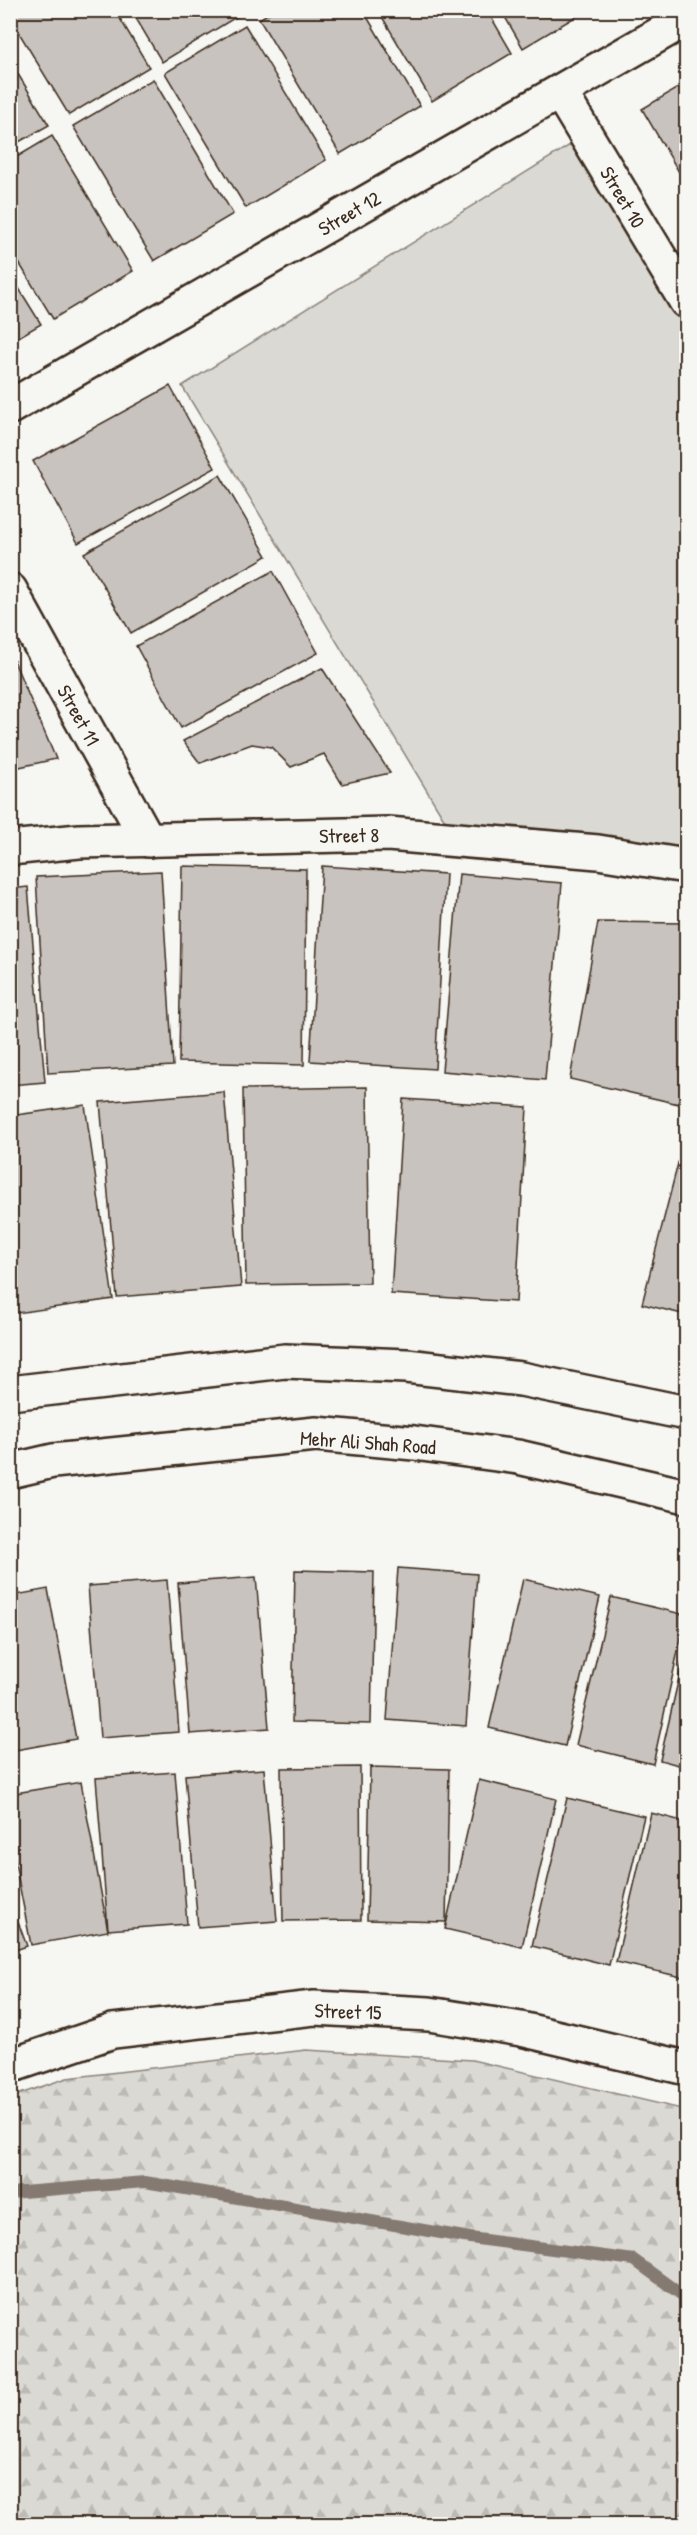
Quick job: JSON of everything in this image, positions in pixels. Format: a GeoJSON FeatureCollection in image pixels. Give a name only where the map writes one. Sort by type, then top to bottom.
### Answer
{"type":"FeatureCollection","features":[{"type":"Feature","properties":{"kind":"street","name":"Street 12"},"geometry":{"type":"LineString","coordinates":[[10,407],[687,19]]}},
{"type":"Feature","properties":{"kind":"street","name":"Street 10"},"geometry":{"type":"LineString","coordinates":[[560,92],[687,301]]}},
{"type":"Feature","properties":{"kind":"street","name":"Street 11"},"geometry":{"type":"LineString","coordinates":[[10,590],[148,840]]}},
{"type":"Feature","properties":{"kind":"street","name":"Street 8"},"geometry":{"type":"LineString","coordinates":[[10,848],[79,841],[388,834],[598,852],[687,866]]}},
{"type":"Feature","properties":{"kind":"street"},"geometry":{"type":"LineString","coordinates":[[10,1393],[285,1361],[406,1366],[521,1379],[687,1413]]}},
{"type":"Feature","properties":{"kind":"street","name":"Mehr Ali Shah Road"},"geometry":{"type":"LineString","coordinates":[[10,1471],[53,1461],[316,1434],[414,1443],[518,1457],[687,1496]]}},
{"type":"Feature","properties":{"kind":"street","name":"Street 15"},"geometry":{"type":"LineString","coordinates":[[10,2066],[112,2031],[314,2008],[429,2014],[521,2029],[687,2068]]}},
{"type":"Feature","properties":{"kind":"green space"},"geometry":{"type":"Polygon","coordinates":[[[586,135],[686,305],[686,851],[661,844],[447,824],[182,386],[586,135]]]}},
{"type":"Feature","properties":{"kind":"green space"},"geometry":{"type":"Polygon","coordinates":[[[306,2050],[472,2060],[686,2110],[686,2524],[11,2524],[11,2097],[67,2078],[306,2050]]]}},
{"type":"Feature","properties":{"kind":"building"},"geometry":{"type":"Polygon","coordinates":[[[10,10],[115,10],[149,67],[69,115],[10,18],[10,10]]]}},
{"type":"Feature","properties":{"kind":"building"},"geometry":{"type":"Polygon","coordinates":[[[131,10],[239,10],[241,14],[162,62],[131,10]]]}},
{"type":"Feature","properties":{"kind":"building"},"geometry":{"type":"Polygon","coordinates":[[[274,10],[363,10],[420,106],[340,154],[259,19],[274,10]]]}},
{"type":"Feature","properties":{"kind":"building"},"geometry":{"type":"Polygon","coordinates":[[[378,10],[487,10],[512,53],[432,101],[378,10]]]}},
{"type":"Feature","properties":{"kind":"building"},"geometry":{"type":"Polygon","coordinates":[[[501,10],[587,10],[523,48],[501,10]]]}},
{"type":"Feature","properties":{"kind":"building"},"geometry":{"type":"Polygon","coordinates":[[[245,25],[326,160],[246,208],[165,73],[245,25]]]}},
{"type":"Feature","properties":{"kind":"building"},"geometry":{"type":"Polygon","coordinates":[[[10,61],[49,125],[10,147],[10,61]]]}},
{"type":"Feature","properties":{"kind":"building"},"geometry":{"type":"Polygon","coordinates":[[[153,79],[233,214],[154,261],[73,126],[153,79]]]}},
{"type":"Feature","properties":{"kind":"building"},"geometry":{"type":"Polygon","coordinates":[[[686,83],[686,184],[642,109],[686,83]]]}},
{"type":"Feature","properties":{"kind":"building"},"geometry":{"type":"Polygon","coordinates":[[[52,136],[133,271],[53,319],[10,248],[10,161],[52,136]]]}},
{"type":"Feature","properties":{"kind":"building"},"geometry":{"type":"Polygon","coordinates":[[[10,274],[41,324],[10,342],[10,274]]]}},
{"type":"Feature","properties":{"kind":"building"},"geometry":{"type":"Polygon","coordinates":[[[170,386],[215,468],[78,543],[33,461],[170,386]]]}},
{"type":"Feature","properties":{"kind":"building"},"geometry":{"type":"Polygon","coordinates":[[[220,475],[267,556],[131,633],[84,553],[220,475]]]}},
{"type":"Feature","properties":{"kind":"building"},"geometry":{"type":"Polygon","coordinates":[[[273,571],[318,653],[181,728],[136,646],[273,571]]]}},
{"type":"Feature","properties":{"kind":"building"},"geometry":{"type":"Polygon","coordinates":[[[10,652],[56,759],[10,769],[10,652]]]}},
{"type":"Feature","properties":{"kind":"building"},"geometry":{"type":"Polygon","coordinates":[[[322,668],[390,773],[342,784],[324,754],[291,767],[271,747],[252,744],[200,763],[183,741],[322,668]]]}},
{"type":"Feature","properties":{"kind":"building"},"geometry":{"type":"Polygon","coordinates":[[[182,866],[306,869],[304,1065],[179,1062],[182,866]]]}},
{"type":"Feature","properties":{"kind":"building"},"geometry":{"type":"Polygon","coordinates":[[[322,866],[446,874],[435,1069],[310,1061],[322,866]]]}},
{"type":"Feature","properties":{"kind":"building"},"geometry":{"type":"Polygon","coordinates":[[[161,871],[173,1066],[48,1073],[36,877],[161,871]]]}},
{"type":"Feature","properties":{"kind":"building"},"geometry":{"type":"Polygon","coordinates":[[[459,874],[562,883],[545,1080],[442,1071],[459,874]]]}},
{"type":"Feature","properties":{"kind":"building"},"geometry":{"type":"Polygon","coordinates":[[[28,887],[45,1082],[10,1085],[10,889],[28,887]]]}},
{"type":"Feature","properties":{"kind":"building"},"geometry":{"type":"Polygon","coordinates":[[[598,922],[686,923],[686,1074],[679,1104],[570,1079],[598,922]]]}},
{"type":"Feature","properties":{"kind":"building"},"geometry":{"type":"Polygon","coordinates":[[[367,1087],[370,1283],[246,1285],[243,1089],[367,1087]]]}},
{"type":"Feature","properties":{"kind":"building"},"geometry":{"type":"Polygon","coordinates":[[[224,1092],[241,1287],[117,1297],[100,1102],[224,1092]]]}},
{"type":"Feature","properties":{"kind":"building"},"geometry":{"type":"Polygon","coordinates":[[[403,1099],[527,1107],[516,1302],[391,1294],[403,1099]]]}},
{"type":"Feature","properties":{"kind":"building"},"geometry":{"type":"Polygon","coordinates":[[[85,1105],[113,1299],[10,1314],[10,1116],[85,1105]]]}},
{"type":"Feature","properties":{"kind":"building"},"geometry":{"type":"Polygon","coordinates":[[[686,1132],[686,1315],[642,1304],[686,1132]]]}},
{"type":"Feature","properties":{"kind":"building"},"geometry":{"type":"Polygon","coordinates":[[[398,1568],[477,1574],[466,1726],[387,1720],[398,1568]]]}},
{"type":"Feature","properties":{"kind":"building"},"geometry":{"type":"Polygon","coordinates":[[[295,1570],[374,1572],[371,1724],[292,1722],[295,1570]]]}},
{"type":"Feature","properties":{"kind":"building"},"geometry":{"type":"Polygon","coordinates":[[[256,1577],[269,1728],[190,1734],[178,1583],[256,1577]]]}},
{"type":"Feature","properties":{"kind":"building"},"geometry":{"type":"Polygon","coordinates":[[[523,1579],[600,1597],[565,1746],[489,1728],[523,1579]]]}},
{"type":"Feature","properties":{"kind":"building"},"geometry":{"type":"Polygon","coordinates":[[[167,1580],[179,1732],[100,1738],[88,1586],[167,1580]]]}},
{"type":"Feature","properties":{"kind":"building"},"geometry":{"type":"Polygon","coordinates":[[[48,1589],[76,1739],[10,1751],[10,1596],[48,1589]]]}},
{"type":"Feature","properties":{"kind":"building"},"geometry":{"type":"Polygon","coordinates":[[[611,1597],[686,1615],[653,1764],[576,1745],[611,1597]]]}},
{"type":"Feature","properties":{"kind":"building"},"geometry":{"type":"Polygon","coordinates":[[[686,1647],[686,1767],[660,1760],[686,1647]]]}},
{"type":"Feature","properties":{"kind":"building"},"geometry":{"type":"Polygon","coordinates":[[[360,1767],[361,1920],[283,1921],[281,1768],[360,1767]]]}},
{"type":"Feature","properties":{"kind":"building"},"geometry":{"type":"Polygon","coordinates":[[[370,1767],[449,1769],[446,1922],[367,1920],[370,1767]]]}},
{"type":"Feature","properties":{"kind":"building"},"geometry":{"type":"Polygon","coordinates":[[[264,1769],[277,1921],[198,1927],[185,1775],[264,1769]]]}},
{"type":"Feature","properties":{"kind":"building"},"geometry":{"type":"Polygon","coordinates":[[[175,1772],[187,1924],[108,1930],[96,1778],[175,1772]]]}},
{"type":"Feature","properties":{"kind":"building"},"geometry":{"type":"Polygon","coordinates":[[[479,1780],[556,1799],[522,1947],[445,1929],[479,1780]]]}},
{"type":"Feature","properties":{"kind":"building"},"geometry":{"type":"Polygon","coordinates":[[[81,1782],[108,1931],[31,1945],[10,1837],[10,1794],[81,1782]]]}},
{"type":"Feature","properties":{"kind":"building"},"geometry":{"type":"Polygon","coordinates":[[[567,1798],[644,1816],[609,1965],[532,1946],[567,1798]]]}},
{"type":"Feature","properties":{"kind":"building"},"geometry":{"type":"Polygon","coordinates":[[[651,1813],[686,1822],[686,1978],[616,1962],[651,1813]]]}},
{"type":"Feature","properties":{"kind":"building"},"geometry":{"type":"Polygon","coordinates":[[[10,1901],[27,1946],[10,1952],[10,1901]]]}},
{"type":"Feature","properties":{"kind":"waterway"},"geometry":{"type":"LineString","coordinates":[[10,2193],[145,2182],[470,2238],[634,2260],[686,2298]]}},
{"type":"Feature","properties":{"kind":"waterway"},"geometry":{"type":"LineString","coordinates":[[682,2524],[686,2520]]}}]}
